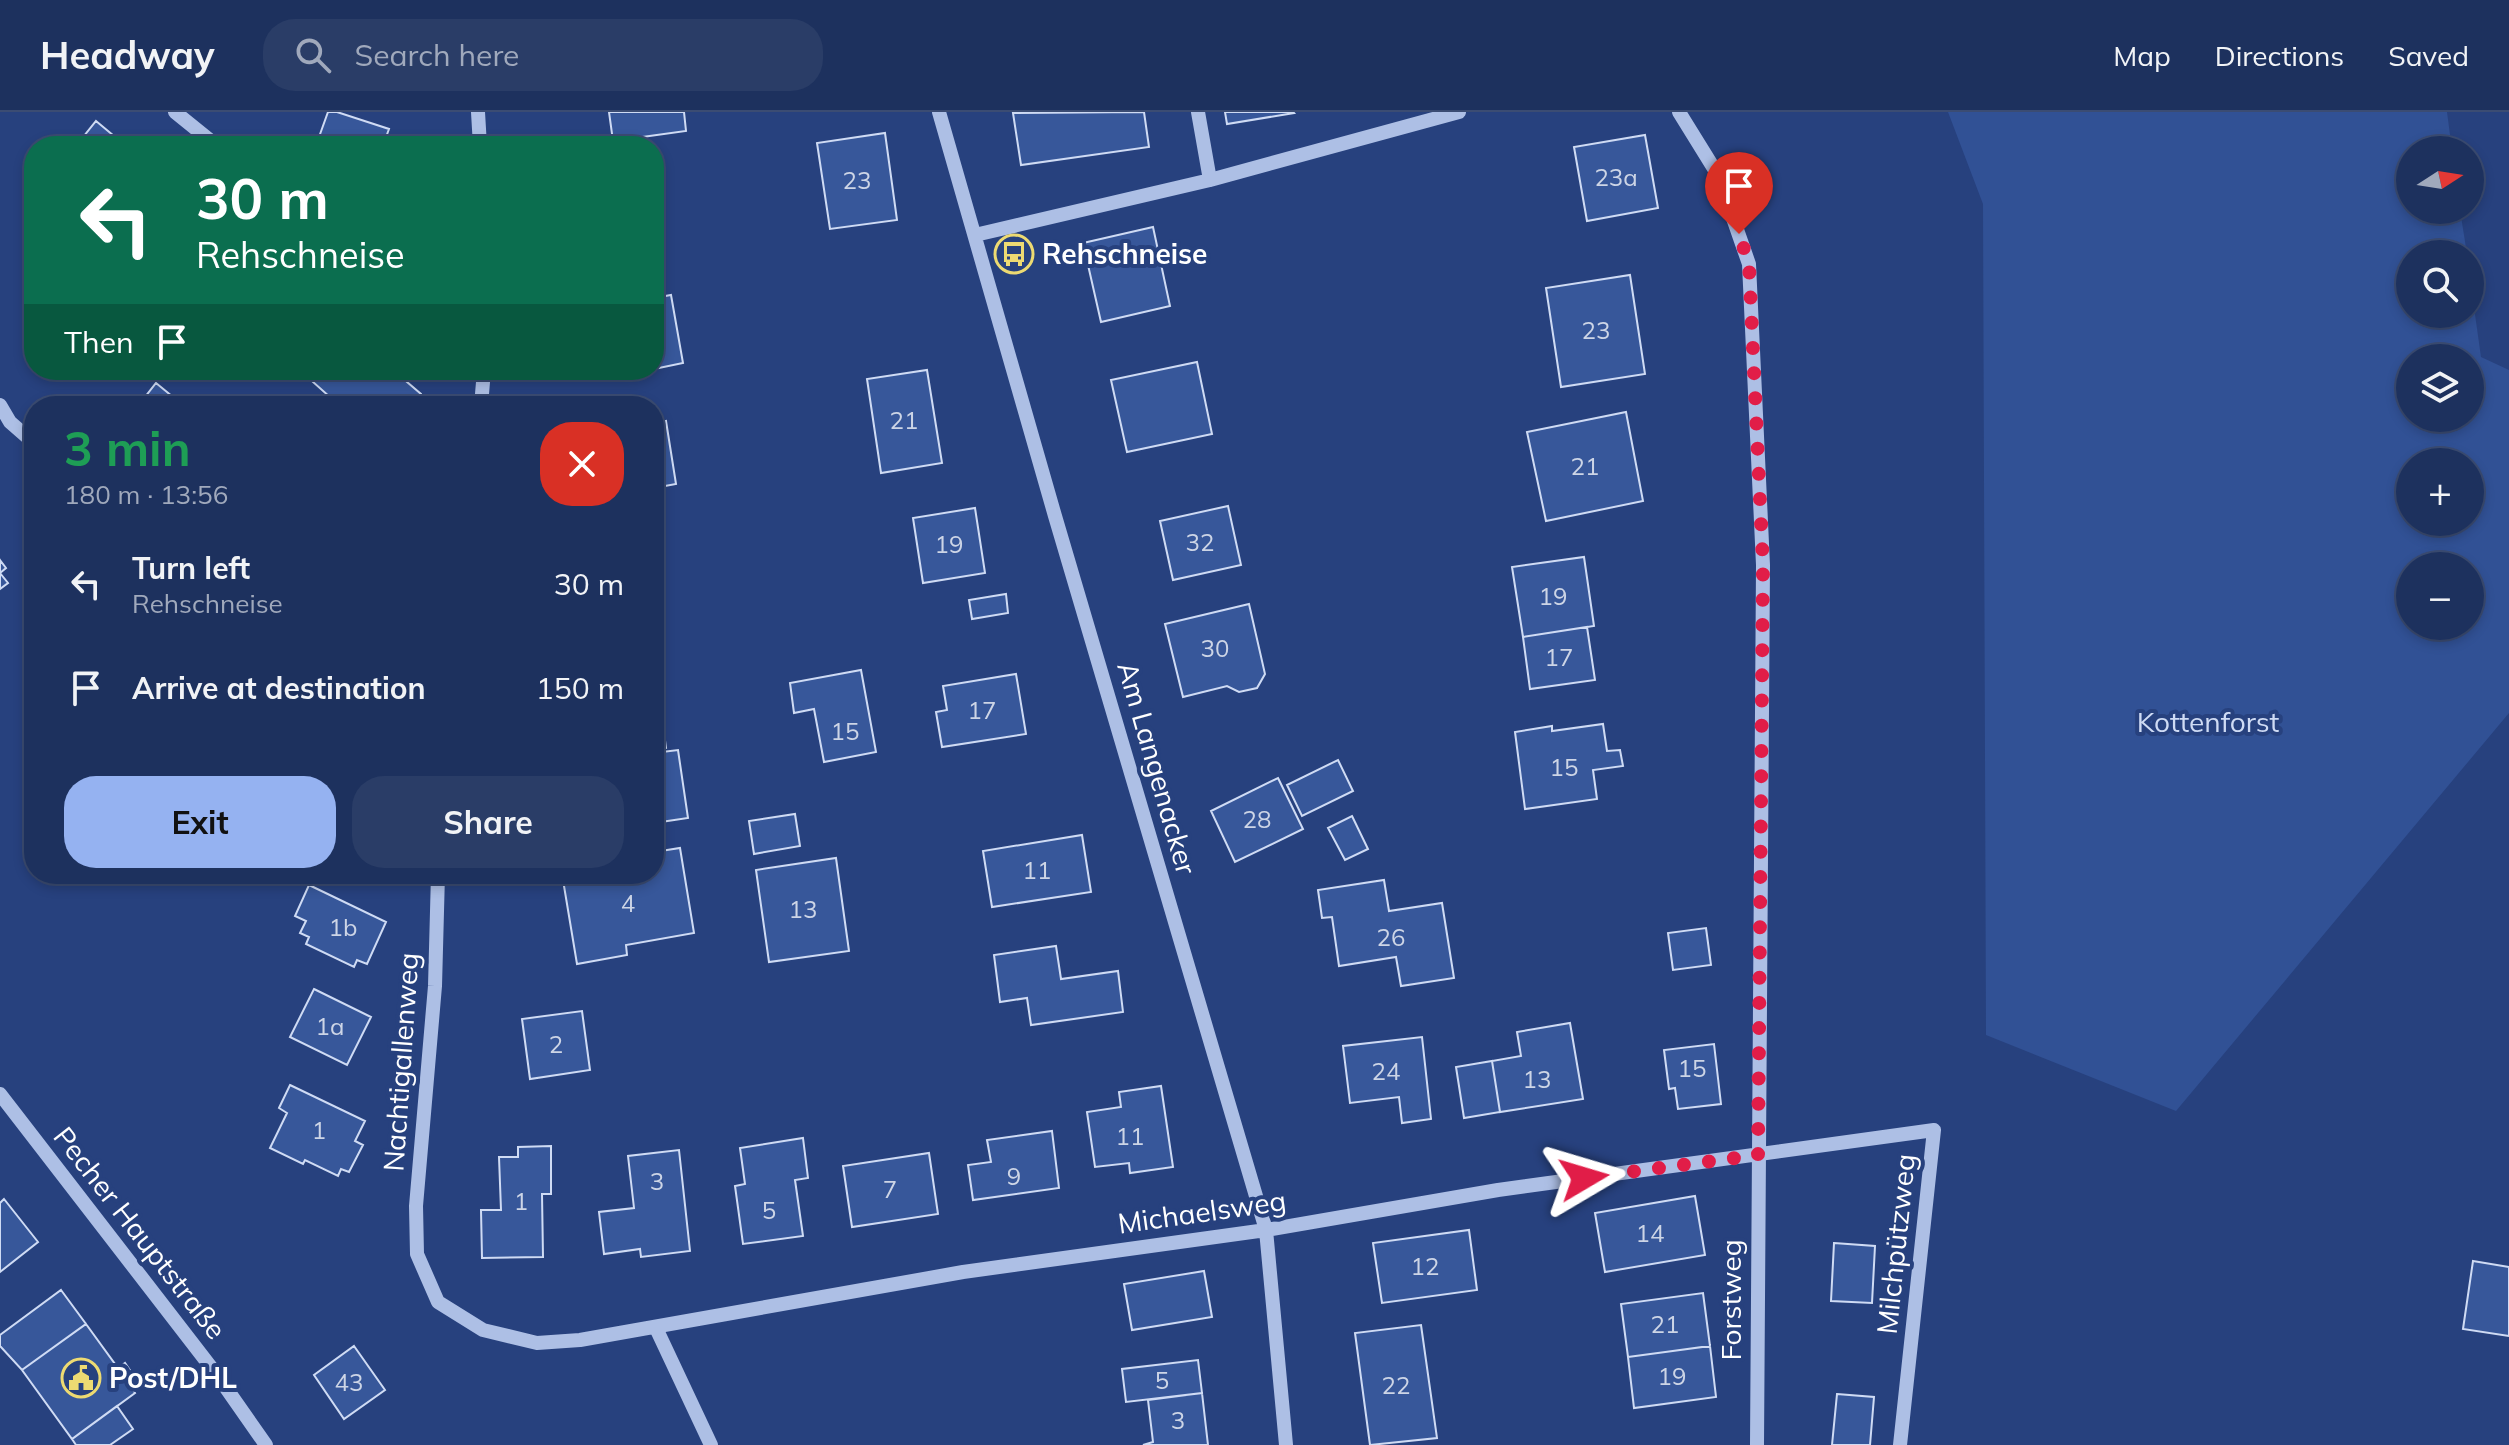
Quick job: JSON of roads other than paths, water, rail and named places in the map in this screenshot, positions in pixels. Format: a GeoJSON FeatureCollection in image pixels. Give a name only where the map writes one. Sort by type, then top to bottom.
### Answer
{"type":"FeatureCollection","features":[{"type":"Feature","properties":{"kind":"street"},"geometry":{"type":"LineString","coordinates":[[175,112],[205,136]]}},
{"type":"Feature","properties":{"kind":"street"},"geometry":{"type":"LineString","coordinates":[[478,112],[479,136]]}},
{"type":"Feature","properties":{"kind":"street","name":"Am Langenacker"},"geometry":{"type":"LineString","coordinates":[[939,112],[1266,1230],[1286,1445]]}},
{"type":"Feature","properties":{"kind":"street"},"geometry":{"type":"LineString","coordinates":[[1198,112],[1210,180]]}},
{"type":"Feature","properties":{"kind":"street"},"geometry":{"type":"LineString","coordinates":[[975,235],[1210,180],[1459,112]]}},
{"type":"Feature","properties":{"kind":"street"},"geometry":{"type":"LineString","coordinates":[[1679,112],[1718,175],[1749,264],[1763,565],[1758,1155]]}},
{"type":"Feature","properties":{"kind":"street"},"geometry":{"type":"LineString","coordinates":[[0,405],[10,422],[24,434]]}},
{"type":"Feature","properties":{"kind":"street","name":"Nachtigallenweg"},"geometry":{"type":"LineString","coordinates":[[417,1254],[416,1206],[435,986],[438,884]]}},
{"type":"Feature","properties":{"kind":"street","name":"Pecher Hauptstraße"},"geometry":{"type":"LineString","coordinates":[[0,1094],[217,1375],[266,1445]]}},
{"type":"Feature","properties":{"kind":"street","name":"Milchpützweg"},"geometry":{"type":"LineString","coordinates":[[1758,1155],[1934,1130],[1900,1445]]}},
{"type":"Feature","properties":{"kind":"street","name":"Michaelsweg"},"geometry":{"type":"LineString","coordinates":[[417,1254],[438,1302],[483,1330],[537,1343],[580,1340],[963,1272],[1266,1230],[1498,1190],[1758,1155]]}},
{"type":"Feature","properties":{"kind":"street","name":"Forstweg"},"geometry":{"type":"LineString","coordinates":[[1757,1445],[1758,1155]]}},
{"type":"Feature","properties":{"kind":"street"},"geometry":{"type":"LineString","coordinates":[[656,1328],[711,1445]]}},
{"type":"Feature","properties":{"kind":"place","name":"Rehschneise"},"geometry":{"type":"Point","coordinates":[1014,254]}},
{"type":"Feature","properties":{"kind":"place","name":"Post/DHL"},"geometry":{"type":"Point","coordinates":[81,1378]}},
{"type":"Feature","properties":{"kind":"park label","name":"Kottenforst"},"geometry":{"type":"Point","coordinates":[2208,722]}}]}
